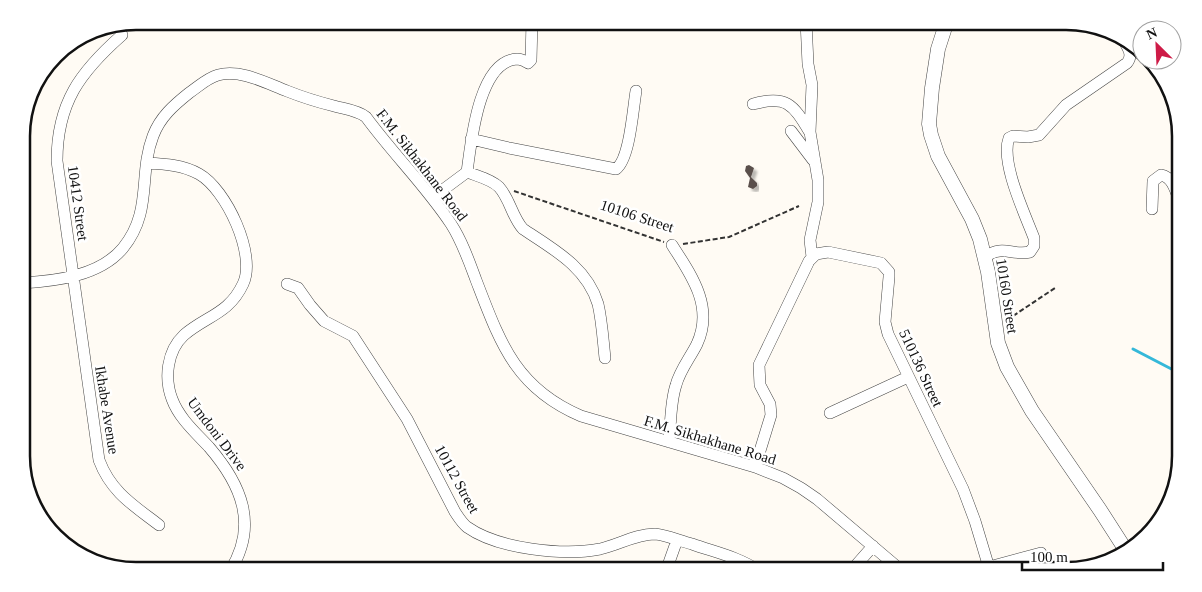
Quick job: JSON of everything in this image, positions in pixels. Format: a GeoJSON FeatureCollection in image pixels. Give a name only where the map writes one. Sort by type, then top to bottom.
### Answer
{"type":"FeatureCollection","features":[{"type":"Feature","properties":{"kind":"street"},"geometry":{"type":"LineString","coordinates":[[432,198],[467,172],[478,105],[492,76],[505,64],[514,60],[528,63],[531,60],[532,30]]}},
{"type":"Feature","properties":{"kind":"street"},"geometry":{"type":"LineString","coordinates":[[754,467],[771,415],[770,404],[760,385],[759,365],[812,256],[810,240],[818,202],[818,180],[810,132],[812,86],[808,64],[806,30]]}},
{"type":"Feature","properties":{"kind":"street","name":"10160 Street"},"geometry":{"type":"LineString","coordinates":[[944,30],[938,49],[929,124],[938,156],[972,218],[988,272],[998,343],[1007,367],[1032,411],[1126,543]]}},
{"type":"Feature","properties":{"kind":"street","name":"10412 Street"},"geometry":{"type":"LineString","coordinates":[[73,276],[57,161],[59,133],[69,98],[77,84],[99,55],[122,35]]}},
{"type":"Feature","properties":{"kind":"street"},"geometry":{"type":"LineString","coordinates":[[984,257],[999,250],[1022,253],[1030,252],[1034,246],[1034,238],[1010,173],[1009,138],[1013,136],[1028,138],[1039,135],[1066,104],[1127,63],[1130,60],[1129,51]]}},
{"type":"Feature","properties":{"kind":"street","name":"F.M. Sikhakhane Road"},"geometry":{"type":"LineString","coordinates":[[30,282],[73,276],[92,270],[108,261],[122,249],[131,236],[142,212],[147,162],[153,135],[165,114],[175,104],[210,78],[224,74],[243,75],[257,79],[318,101],[362,114],[451,223],[467,255],[506,352],[526,379],[536,388],[564,409],[581,416],[754,467],[783,478],[801,488],[892,562]]}},
{"type":"Feature","properties":{"kind":"street"},"geometry":{"type":"LineString","coordinates":[[471,139],[616,169],[621,165],[627,148],[636,91]]}},
{"type":"Feature","properties":{"kind":"street"},"geometry":{"type":"LineString","coordinates":[[753,104],[770,99],[784,102],[799,113],[810,132]]}},
{"type":"Feature","properties":{"kind":"street"},"geometry":{"type":"LineString","coordinates":[[791,131],[815,164]]}},
{"type":"Feature","properties":{"kind":"street","name":"Umdoni Drive"},"geometry":{"type":"LineString","coordinates":[[147,162],[177,166],[200,175],[211,183],[224,199],[246,252],[248,264],[246,276],[236,295],[219,313],[183,336],[177,344],[168,369],[169,389],[179,412],[224,465],[239,492],[245,524],[239,552],[234,562]]}},
{"type":"Feature","properties":{"kind":"street"},"geometry":{"type":"LineString","coordinates":[[467,172],[496,184],[523,229],[571,263],[590,286],[599,310],[605,358]]}},
{"type":"Feature","properties":{"kind":"street"},"geometry":{"type":"LineString","coordinates":[[1152,209],[1153,181],[1161,175],[1166,176],[1172,183]]}},
{"type":"Feature","properties":{"kind":"street"},"geometry":{"type":"LineString","coordinates":[[668,442],[676,385],[697,344],[703,317],[701,298],[695,281],[672,245]]}},
{"type":"Feature","properties":{"kind":"street","name":"510136 Street"},"geometry":{"type":"LineString","coordinates":[[812,256],[821,252],[828,252],[881,263],[889,272],[886,327],[908,377],[963,489],[987,562]]}},
{"type":"Feature","properties":{"kind":"street","name":"Ikhabe Avenue"},"geometry":{"type":"LineString","coordinates":[[73,276],[99,460],[108,479],[119,493],[159,525]]}},
{"type":"Feature","properties":{"kind":"street","name":"10112 Street"},"geometry":{"type":"LineString","coordinates":[[286,284],[298,288],[324,321],[349,333],[357,342],[407,419],[455,512],[465,526],[504,543],[565,551],[597,549],[653,534],[743,562]]}},
{"type":"Feature","properties":{"kind":"street"},"geometry":{"type":"LineString","coordinates":[[830,413],[908,377]]}},
{"type":"Feature","properties":{"kind":"street"},"geometry":{"type":"LineString","coordinates":[[669,562],[677,540]]}},
{"type":"Feature","properties":{"kind":"street"},"geometry":{"type":"LineString","coordinates":[[859,562],[873,546]]}},
{"type":"Feature","properties":{"kind":"street","name":"510136 Street"},"geometry":{"type":"LineString","coordinates":[[1012,562],[1041,553]]}},
{"type":"Feature","properties":{"kind":"path","name":"10106 Street"},"geometry":{"type":"LineString","coordinates":[[514,191],[672,245],[728,237],[799,206]]}},
{"type":"Feature","properties":{"kind":"path"},"geometry":{"type":"LineString","coordinates":[[1006,321],[1054,288]]}},
{"type":"Feature","properties":{"kind":"building"},"geometry":{"type":"Polygon","coordinates":[[[749,165],[754,168],[751,177],[757,183],[757,186],[753,189],[748,187],[750,178],[745,171],[746,166],[749,165]]]}},
{"type":"Feature","properties":{"kind":"waterway"},"geometry":{"type":"LineString","coordinates":[[1133,349],[1172,369]]}}]}
